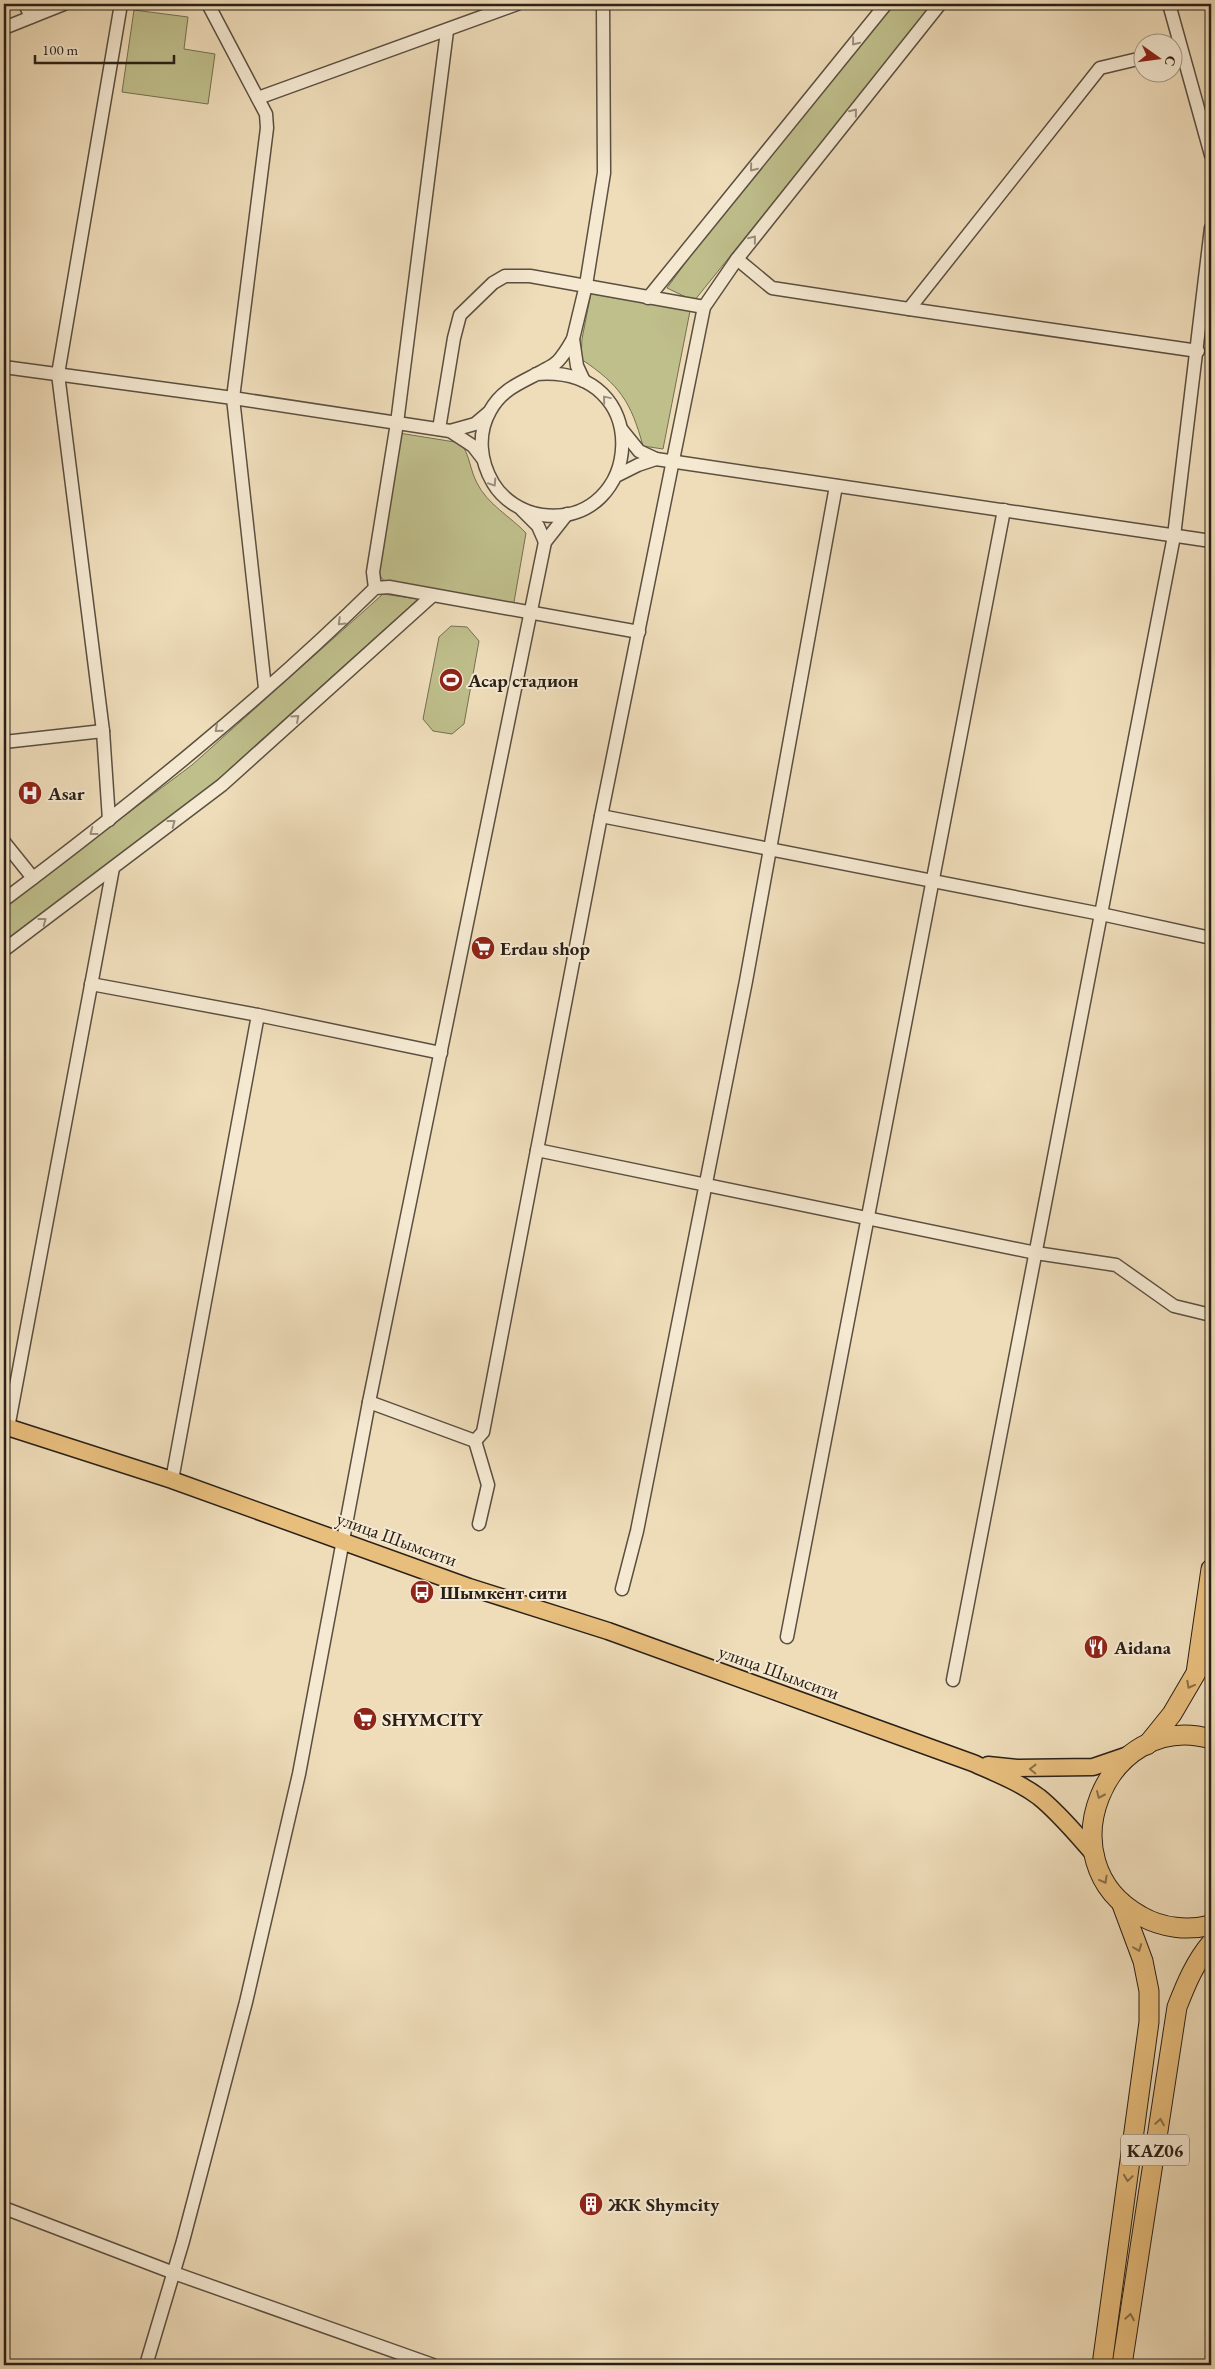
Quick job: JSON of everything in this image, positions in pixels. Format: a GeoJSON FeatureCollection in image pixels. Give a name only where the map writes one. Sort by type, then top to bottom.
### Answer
{"type":"FeatureCollection","features":[{"type":"Feature","properties":{"kind":"highway","name":"KАZ06"},"geometry":{"type":"LineString","coordinates":[[1211,1568],[1196,1673],[1172,1714],[1140,1749],[1112,1773],[1098,1797],[1091,1825],[1093,1853],[1099,1872],[1121,1902],[1136,1914],[1158,1924],[1182,1928],[1211,1925]]}},
{"type":"Feature","properties":{"kind":"highway","name":"KАZ06"},"geometry":{"type":"LineString","coordinates":[[1140,1749],[1176,1737],[1191,1736],[1211,1740]]}},
{"type":"Feature","properties":{"kind":"highway","name":"KАZ06"},"geometry":{"type":"LineString","coordinates":[[1102,2365],[1149,2022],[1149,1991],[1142,1962],[1121,1902]]}},
{"type":"Feature","properties":{"kind":"highway","name":"KАZ06"},"geometry":{"type":"LineString","coordinates":[[1122,2365],[1177,2007],[1188,1979],[1202,1954],[1211,1943]]}},
{"type":"Feature","properties":{"kind":"main road","name":"улица Шымсити"},"geometry":{"type":"LineString","coordinates":[[6,1427],[172,1480],[343,1540],[469,1587],[617,1635],[973,1763],[1037,1796],[1052,1808],[1093,1853]]}},
{"type":"Feature","properties":{"kind":"main road","name":"улица Шымсити"},"geometry":{"type":"LineString","coordinates":[[973,1763],[1017,1768],[1058,1769],[1093,1767],[1140,1749]]}},
{"type":"Feature","properties":{"kind":"street"},"geometry":{"type":"LineString","coordinates":[[25,4],[31,17]]}},
{"type":"Feature","properties":{"kind":"street"},"geometry":{"type":"LineString","coordinates":[[4,28],[64,4]]}},
{"type":"Feature","properties":{"kind":"street"},"geometry":{"type":"LineString","coordinates":[[109,820],[103,730],[58,374],[121,4]]}},
{"type":"Feature","properties":{"kind":"street"},"geometry":{"type":"LineString","coordinates":[[208,4],[266,114],[267,128],[233,398],[265,688]]}},
{"type":"Feature","properties":{"kind":"street"},"geometry":{"type":"LineString","coordinates":[[258,98],[517,4]]}},
{"type":"Feature","properties":{"kind":"street"},"geometry":{"type":"LineString","coordinates":[[545,542],[538,526],[496,488],[488,474],[483,459],[481,443],[483,427],[489,412],[498,399],[509,388],[558,362],[573,339],[586,285],[604,173],[603,4]]}},
{"type":"Feature","properties":{"kind":"street"},"geometry":{"type":"LineString","coordinates":[[648,298],[886,4]]}},
{"type":"Feature","properties":{"kind":"street"},"geometry":{"type":"LineString","coordinates":[[475,1441],[483,1432],[601,816],[704,307],[737,259],[940,4]]}},
{"type":"Feature","properties":{"kind":"street"},"geometry":{"type":"LineString","coordinates":[[1169,4],[1173,32]]}},
{"type":"Feature","properties":{"kind":"street"},"geometry":{"type":"LineString","coordinates":[[376,588],[373,572],[397,423],[447,31]]}},
{"type":"Feature","properties":{"kind":"street"},"geometry":{"type":"LineString","coordinates":[[909,309],[1100,68],[1132,60]]}},
{"type":"Feature","properties":{"kind":"street"},"geometry":{"type":"LineString","coordinates":[[1182,69],[1211,155]]}},
{"type":"Feature","properties":{"kind":"street"},"geometry":{"type":"LineString","coordinates":[[953,1680],[1174,536],[1198,351],[1211,228]]}},
{"type":"Feature","properties":{"kind":"street"},"geometry":{"type":"LineString","coordinates":[[737,259],[772,288],[1198,351]]}},
{"type":"Feature","properties":{"kind":"street"},"geometry":{"type":"LineString","coordinates":[[445,430],[454,338],[460,315],[493,283],[506,276],[530,276],[704,307]]}},
{"type":"Feature","properties":{"kind":"street"},"geometry":{"type":"LineString","coordinates":[[573,339],[577,366],[584,381]]}},
{"type":"Feature","properties":{"kind":"street"},"geometry":{"type":"LineString","coordinates":[[4,367],[233,398],[445,430],[474,424],[489,412]]}},
{"type":"Feature","properties":{"kind":"street"},"geometry":{"type":"LineString","coordinates":[[520,508],[535,514],[551,516],[567,514],[582,509],[607,490],[616,476],[622,454],[622,430],[617,414],[598,389],[584,381],[554,373],[536,374]]}},
{"type":"Feature","properties":{"kind":"street"},"geometry":{"type":"LineString","coordinates":[[445,430],[473,446],[483,459]]}},
{"type":"Feature","properties":{"kind":"street"},"geometry":{"type":"LineString","coordinates":[[622,430],[639,451],[656,459]]}},
{"type":"Feature","properties":{"kind":"street"},"geometry":{"type":"LineString","coordinates":[[616,476],[638,465],[656,459],[674,460],[1211,542]]}},
{"type":"Feature","properties":{"kind":"street"},"geometry":{"type":"LineString","coordinates":[[622,1589],[637,1531],[704,1184],[746,981],[836,486]]}},
{"type":"Feature","properties":{"kind":"street"},"geometry":{"type":"LineString","coordinates":[[787,1637],[1004,510]]}},
{"type":"Feature","properties":{"kind":"street"},"geometry":{"type":"LineString","coordinates":[[146,2365],[174,2273],[246,2002],[299,1774],[369,1402],[545,542],[567,514]]}},
{"type":"Feature","properties":{"kind":"street"},"geometry":{"type":"LineString","coordinates":[[4,900],[149,790],[334,628],[376,588],[389,587],[639,632]]}},
{"type":"Feature","properties":{"kind":"street"},"geometry":{"type":"LineString","coordinates":[[4,950],[222,785],[432,596]]}},
{"type":"Feature","properties":{"kind":"street"},"geometry":{"type":"LineString","coordinates":[[4,742],[103,730]]}},
{"type":"Feature","properties":{"kind":"street"},"geometry":{"type":"LineString","coordinates":[[601,816],[770,851],[1101,914],[1211,938]]}},
{"type":"Feature","properties":{"kind":"street"},"geometry":{"type":"LineString","coordinates":[[4,842],[33,878]]}},
{"type":"Feature","properties":{"kind":"street"},"geometry":{"type":"LineString","coordinates":[[6,1427],[113,868]]}},
{"type":"Feature","properties":{"kind":"street"},"geometry":{"type":"LineString","coordinates":[[91,984],[258,1015],[441,1053]]}},
{"type":"Feature","properties":{"kind":"street"},"geometry":{"type":"LineString","coordinates":[[172,1480],[258,1015]]}},
{"type":"Feature","properties":{"kind":"street"},"geometry":{"type":"LineString","coordinates":[[537,1150],[1036,1253],[1116,1265],[1174,1306],[1211,1315]]}},
{"type":"Feature","properties":{"kind":"street"},"geometry":{"type":"LineString","coordinates":[[369,1402],[475,1441]]}},
{"type":"Feature","properties":{"kind":"street"},"geometry":{"type":"LineString","coordinates":[[475,1441],[488,1485],[479,1524]]}},
{"type":"Feature","properties":{"kind":"street"},"geometry":{"type":"LineString","coordinates":[[4,2208],[174,2273],[433,2365]]}},
{"type":"Feature","properties":{"kind":"green space"},"geometry":{"type":"Polygon","coordinates":[[[892,4],[933,4],[694,301],[667,288],[691,255],[892,4]]]}},
{"type":"Feature","properties":{"kind":"green space"},"geometry":{"type":"Polygon","coordinates":[[[134,10],[188,17],[184,49],[215,54],[208,104],[122,92],[134,10]]]}},
{"type":"Feature","properties":{"kind":"green space"},"geometry":{"type":"Polygon","coordinates":[[[591,293],[690,311],[663,449],[643,446],[634,418],[615,386],[581,359],[582,339],[591,293]]]}},
{"type":"Feature","properties":{"kind":"green space"},"geometry":{"type":"Polygon","coordinates":[[[399,433],[461,443],[481,491],[526,533],[514,602],[509,605],[385,582],[377,572],[399,433]]]}},
{"type":"Feature","properties":{"kind":"green space"},"geometry":{"type":"Polygon","coordinates":[[[383,594],[418,599],[204,792],[4,942],[4,906],[192,765],[383,594]]]}},
{"type":"Feature","properties":{"kind":"green space","name":"Асар стадион"},"geometry":{"type":"Polygon","coordinates":[[[451,626],[467,627],[479,641],[464,724],[452,734],[433,731],[423,719],[439,637],[451,626]]]}},
{"type":"Feature","properties":{"kind":"place","name":"Асар стадион"},"geometry":{"type":"Point","coordinates":[451,680]}},
{"type":"Feature","properties":{"kind":"place","name":"Asar"},"geometry":{"type":"Point","coordinates":[30,793]}},
{"type":"Feature","properties":{"kind":"place","name":"Erdau shop"},"geometry":{"type":"Point","coordinates":[483,948]}},
{"type":"Feature","properties":{"kind":"place","name":"Шымкент сити"},"geometry":{"type":"Point","coordinates":[422,1592]}},
{"type":"Feature","properties":{"kind":"place","name":"Aidana"},"geometry":{"type":"Point","coordinates":[1096,1647]}},
{"type":"Feature","properties":{"kind":"place","name":"SHYMCITY"},"geometry":{"type":"Point","coordinates":[365,1719]}},
{"type":"Feature","properties":{"kind":"place","name":"ЖК Shymcity"},"geometry":{"type":"Point","coordinates":[591,2204]}}]}
